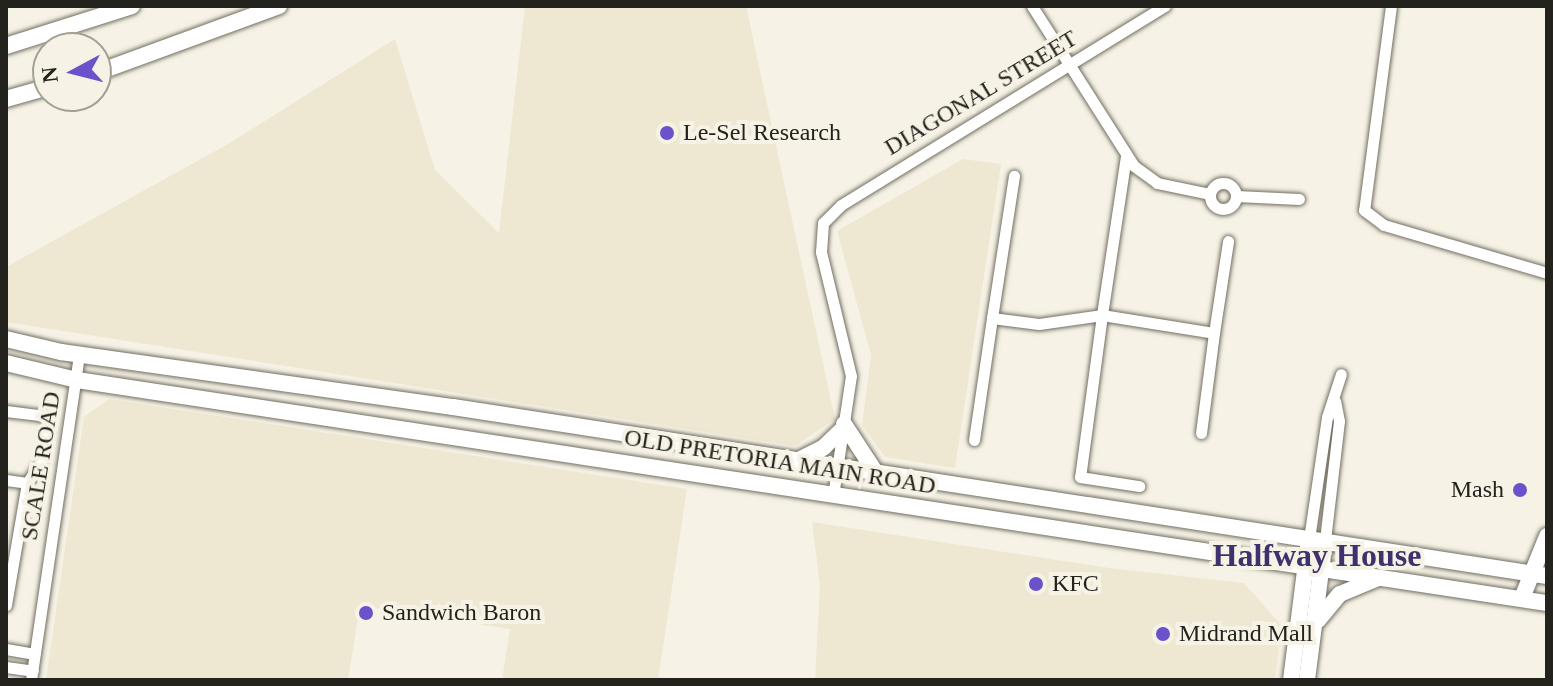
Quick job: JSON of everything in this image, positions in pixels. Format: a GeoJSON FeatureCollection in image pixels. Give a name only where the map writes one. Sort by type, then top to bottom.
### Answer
{"type":"FeatureCollection","features":[{"type":"Feature","properties":{"kind":"main road"},"geometry":{"type":"LineString","coordinates":[[6,46],[132,6]]}},
{"type":"Feature","properties":{"kind":"main road"},"geometry":{"type":"LineString","coordinates":[[112,67],[279,6]]}},
{"type":"Feature","properties":{"kind":"main road"},"geometry":{"type":"LineString","coordinates":[[6,99],[32,92]]}},
{"type":"Feature","properties":{"kind":"main road","name":"OLD PRETORIA MAIN ROAD"},"geometry":{"type":"LineString","coordinates":[[6,339],[79,354],[1542,576]]}},
{"type":"Feature","properties":{"kind":"main road","name":"OLD PRETORIA MAIN ROAD"},"geometry":{"type":"LineString","coordinates":[[6,363],[77,380],[1544,602]]}},
{"type":"Feature","properties":{"kind":"main road"},"geometry":{"type":"LineString","coordinates":[[797,461],[823,448],[844,426],[876,473]]}},
{"type":"Feature","properties":{"kind":"main road"},"geometry":{"type":"LineString","coordinates":[[1544,602],[1542,576],[1547,536]]}},
{"type":"Feature","properties":{"kind":"main road"},"geometry":{"type":"LineString","coordinates":[[1307,680],[1317,622],[1317,540]]}},
{"type":"Feature","properties":{"kind":"main road"},"geometry":{"type":"LineString","coordinates":[[1291,680],[1315,566]]}},
{"type":"Feature","properties":{"kind":"main road"},"geometry":{"type":"LineString","coordinates":[[1317,622],[1340,594],[1384,576]]}},
{"type":"Feature","properties":{"kind":"main road"},"geometry":{"type":"LineString","coordinates":[[1522,598],[1542,576]]}},
{"type":"Feature","properties":{"kind":"street"},"geometry":{"type":"LineString","coordinates":[[1032,6],[1126,156],[1149,180],[1210,194]]}},
{"type":"Feature","properties":{"kind":"street","name":"DIAGONAL STREET"},"geometry":{"type":"LineString","coordinates":[[844,426],[851,376],[821,252],[823,223],[841,205],[1165,6]]}},
{"type":"Feature","properties":{"kind":"street"},"geometry":{"type":"LineString","coordinates":[[1391,6],[1364,210],[1384,225],[1547,273]]}},
{"type":"Feature","properties":{"kind":"street"},"geometry":{"type":"LineString","coordinates":[[1126,156],[1080,477],[1139,486]]}},
{"type":"Feature","properties":{"kind":"street"},"geometry":{"type":"LineString","coordinates":[[974,440],[1014,176]]}},
{"type":"Feature","properties":{"kind":"street"},"geometry":{"type":"LineString","coordinates":[[1210,194],[1224,183],[1236,196],[1299,199]]}},
{"type":"Feature","properties":{"kind":"street"},"geometry":{"type":"LineString","coordinates":[[1210,194],[1212,204],[1222,210],[1232,206],[1236,196]]}},
{"type":"Feature","properties":{"kind":"street"},"geometry":{"type":"LineString","coordinates":[[1201,433],[1228,241]]}},
{"type":"Feature","properties":{"kind":"street"},"geometry":{"type":"LineString","coordinates":[[992,318],[1039,324],[1102,315],[1214,333]]}},
{"type":"Feature","properties":{"kind":"street","name":"SCALE ROAD"},"geometry":{"type":"LineString","coordinates":[[32,675],[79,354]]}},
{"type":"Feature","properties":{"kind":"street"},"geometry":{"type":"LineString","coordinates":[[1317,540],[1339,421],[1335,401],[1341,374]]}},
{"type":"Feature","properties":{"kind":"street"},"geometry":{"type":"LineString","coordinates":[[6,411],[49,419],[42,460],[27,483],[10,548],[6,605]]}},
{"type":"Feature","properties":{"kind":"street"},"geometry":{"type":"LineString","coordinates":[[833,496],[844,426]]}},
{"type":"Feature","properties":{"kind":"street"},"geometry":{"type":"LineString","coordinates":[[6,480],[27,483]]}},
{"type":"Feature","properties":{"kind":"street"},"geometry":{"type":"LineString","coordinates":[[6,649],[35,654]]}},
{"type":"Feature","properties":{"kind":"street"},"geometry":{"type":"LineString","coordinates":[[6,667],[32,675]]}},
{"type":"Feature","properties":{"kind":"shaded area"},"geometry":{"type":"Polygon","coordinates":[[[525,6],[746,6],[835,419],[795,446],[6,322],[6,267],[228,144],[395,39],[435,170],[499,233],[525,6]]]}},
{"type":"Feature","properties":{"kind":"shaded area"},"geometry":{"type":"Polygon","coordinates":[[[963,159],[1001,164],[955,468],[885,457],[862,425],[871,355],[837,231],[963,159]]]}},
{"type":"Feature","properties":{"kind":"shaded area"},"geometry":{"type":"Polygon","coordinates":[[[109,399],[687,489],[658,680],[502,680],[510,629],[360,606],[348,680],[46,680],[84,417],[109,399]]]}},
{"type":"Feature","properties":{"kind":"shaded area"},"geometry":{"type":"Polygon","coordinates":[[[812,522],[1109,568],[1244,583],[1282,626],[1275,680],[815,680],[820,586],[812,522]]]}},
{"type":"Feature","properties":{"kind":"place","name":"Le-Sel Research"},"geometry":{"type":"Point","coordinates":[667,133]}},
{"type":"Feature","properties":{"kind":"place","name":"Mash"},"geometry":{"type":"Point","coordinates":[1520,490]}},
{"type":"Feature","properties":{"kind":"place","name":"KFC"},"geometry":{"type":"Point","coordinates":[1036,584]}},
{"type":"Feature","properties":{"kind":"place","name":"Sandwich Baron"},"geometry":{"type":"Point","coordinates":[366,613]}},
{"type":"Feature","properties":{"kind":"place","name":"Midrand Mall"},"geometry":{"type":"Point","coordinates":[1163,634]}},
{"type":"Feature","properties":{"kind":"district","name":"Halfway House"},"geometry":{"type":"Point","coordinates":[1317,555]}}]}
